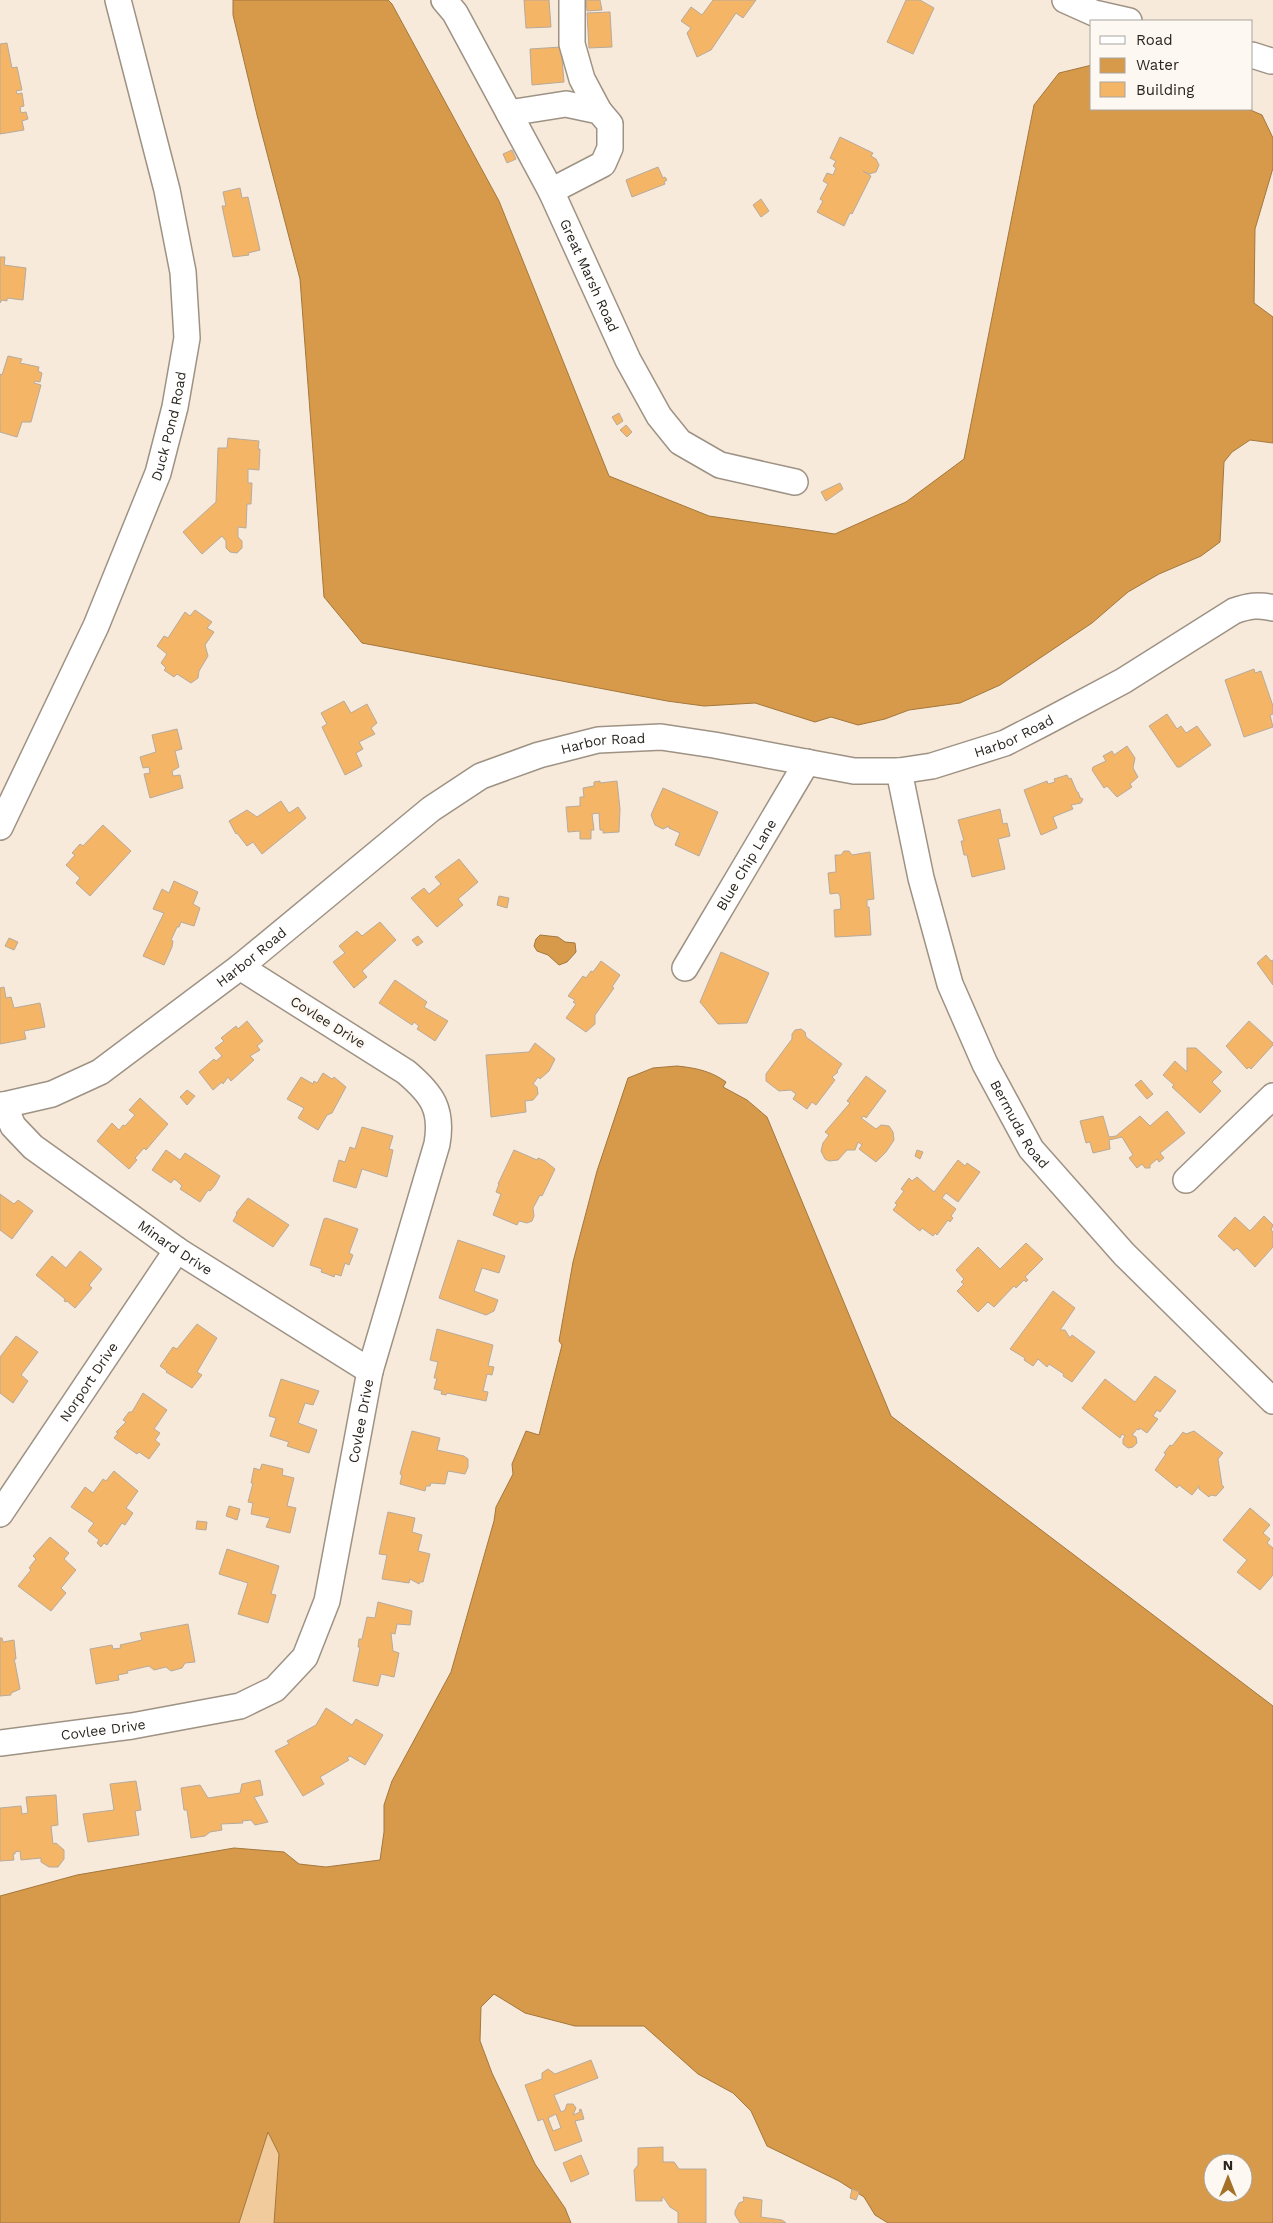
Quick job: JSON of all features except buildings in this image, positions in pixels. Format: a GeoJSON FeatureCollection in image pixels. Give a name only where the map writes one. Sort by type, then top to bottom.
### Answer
{"type":"FeatureCollection","features":[{"type":"Feature","properties":{"kind":"street","name":"Duck Pond Road"},"geometry":{"type":"LineString","coordinates":[[0,827],[96,626],[158,473],[176,407],[187,338],[183,272],[167,190],[118,0]]}},
{"type":"Feature","properties":{"kind":"street","name":"Great Marsh Road"},"geometry":{"type":"LineString","coordinates":[[444,0],[454,13],[552,191],[628,360],[659,416],[680,442],[720,465],[795,482]]}},
{"type":"Feature","properties":{"kind":"street"},"geometry":{"type":"LineString","coordinates":[[552,191],[603,164],[610,148],[610,124],[599,110],[582,79],[572,44],[572,0]]}},
{"type":"Feature","properties":{"kind":"street"},"geometry":{"type":"LineString","coordinates":[[1065,0],[1094,13],[1126,20]]}},
{"type":"Feature","properties":{"kind":"street"},"geometry":{"type":"LineString","coordinates":[[509,112],[566,104],[599,110]]}},
{"type":"Feature","properties":{"kind":"street","name":"Harbor Road"},"geometry":{"type":"LineString","coordinates":[[2,1105],[52,1094],[100,1072],[240,967],[431,809],[481,776],[539,754],[598,740],[661,737],[854,770],[899,771],[932,766],[1005,743],[1123,680],[1220,618],[1250,606],[1262,605],[1273,608]]}},
{"type":"Feature","properties":{"kind":"street","name":"Blue Chip Lane"},"geometry":{"type":"LineString","coordinates":[[685,968],[806,762]]}},
{"type":"Feature","properties":{"kind":"street","name":"Bermuda Road"},"geometry":{"type":"LineString","coordinates":[[899,771],[921,878],[950,984],[986,1064],[1031,1149],[1124,1254],[1273,1401]]}},
{"type":"Feature","properties":{"kind":"street","name":"Covlee Drive"},"geometry":{"type":"LineString","coordinates":[[0,1743],[132,1726],[240,1706],[275,1689],[305,1657],[327,1601],[370,1371],[437,1144],[440,1129],[438,1114],[428,1093],[406,1072],[240,967]]}},
{"type":"Feature","properties":{"kind":"street"},"geometry":{"type":"LineString","coordinates":[[1186,1180],[1273,1096]]}},
{"type":"Feature","properties":{"kind":"street","name":"Minard Drive"},"geometry":{"type":"LineString","coordinates":[[2,1105],[12,1126],[33,1147],[177,1250],[370,1371]]}},
{"type":"Feature","properties":{"kind":"street","name":"Norport Drive"},"geometry":{"type":"LineString","coordinates":[[0,1514],[177,1250]]}},
{"type":"Feature","properties":{"kind":"shaded area"},"geometry":{"type":"Polygon","coordinates":[[[267,2130],[279,2154],[274,2223],[239,2223],[267,2130]]]}},
{"type":"Feature","properties":{"kind":"water"},"geometry":{"type":"Polygon","coordinates":[[[233,0],[388,0],[392,4],[499,201],[609,476],[709,516],[835,534],[906,502],[964,459],[1034,105],[1059,73],[1090,65],[1090,110],[1250,110],[1262,115],[1273,138],[1273,168],[1255,229],[1254,303],[1273,317],[1273,443],[1250,440],[1232,452],[1224,462],[1220,542],[1201,556],[1159,574],[1128,592],[1092,623],[1000,685],[960,703],[909,710],[885,719],[858,725],[831,717],[815,722],[755,703],[704,706],[667,701],[362,643],[324,597],[300,279],[233,15],[233,0]]]}},
{"type":"Feature","properties":{"kind":"water"},"geometry":{"type":"Polygon","coordinates":[[[540,935],[558,937],[565,942],[575,943],[576,952],[567,962],[559,965],[548,955],[537,951],[534,946],[536,939],[540,935]]]}},
{"type":"Feature","properties":{"kind":"water"},"geometry":{"type":"Polygon","coordinates":[[[677,1066],[697,1069],[726,1082],[723,1087],[747,1100],[767,1117],[891,1416],[1273,1706],[1273,2223],[888,2223],[875,2215],[864,2197],[839,2181],[767,2146],[751,2111],[733,2093],[698,2074],[644,2026],[575,2026],[525,2013],[494,1994],[481,2007],[480,2041],[492,2073],[535,2164],[565,2208],[571,2223],[274,2223],[279,2154],[268,2132],[239,2223],[0,2223],[0,1896],[77,1875],[234,1848],[284,1852],[299,1864],[326,1867],[380,1860],[384,1832],[384,1805],[392,1781],[451,1672],[494,1521],[496,1507],[513,1474],[512,1464],[526,1431],[539,1435],[562,1345],[559,1341],[573,1262],[597,1171],[628,1078],[653,1068],[677,1066]]]}}]}
